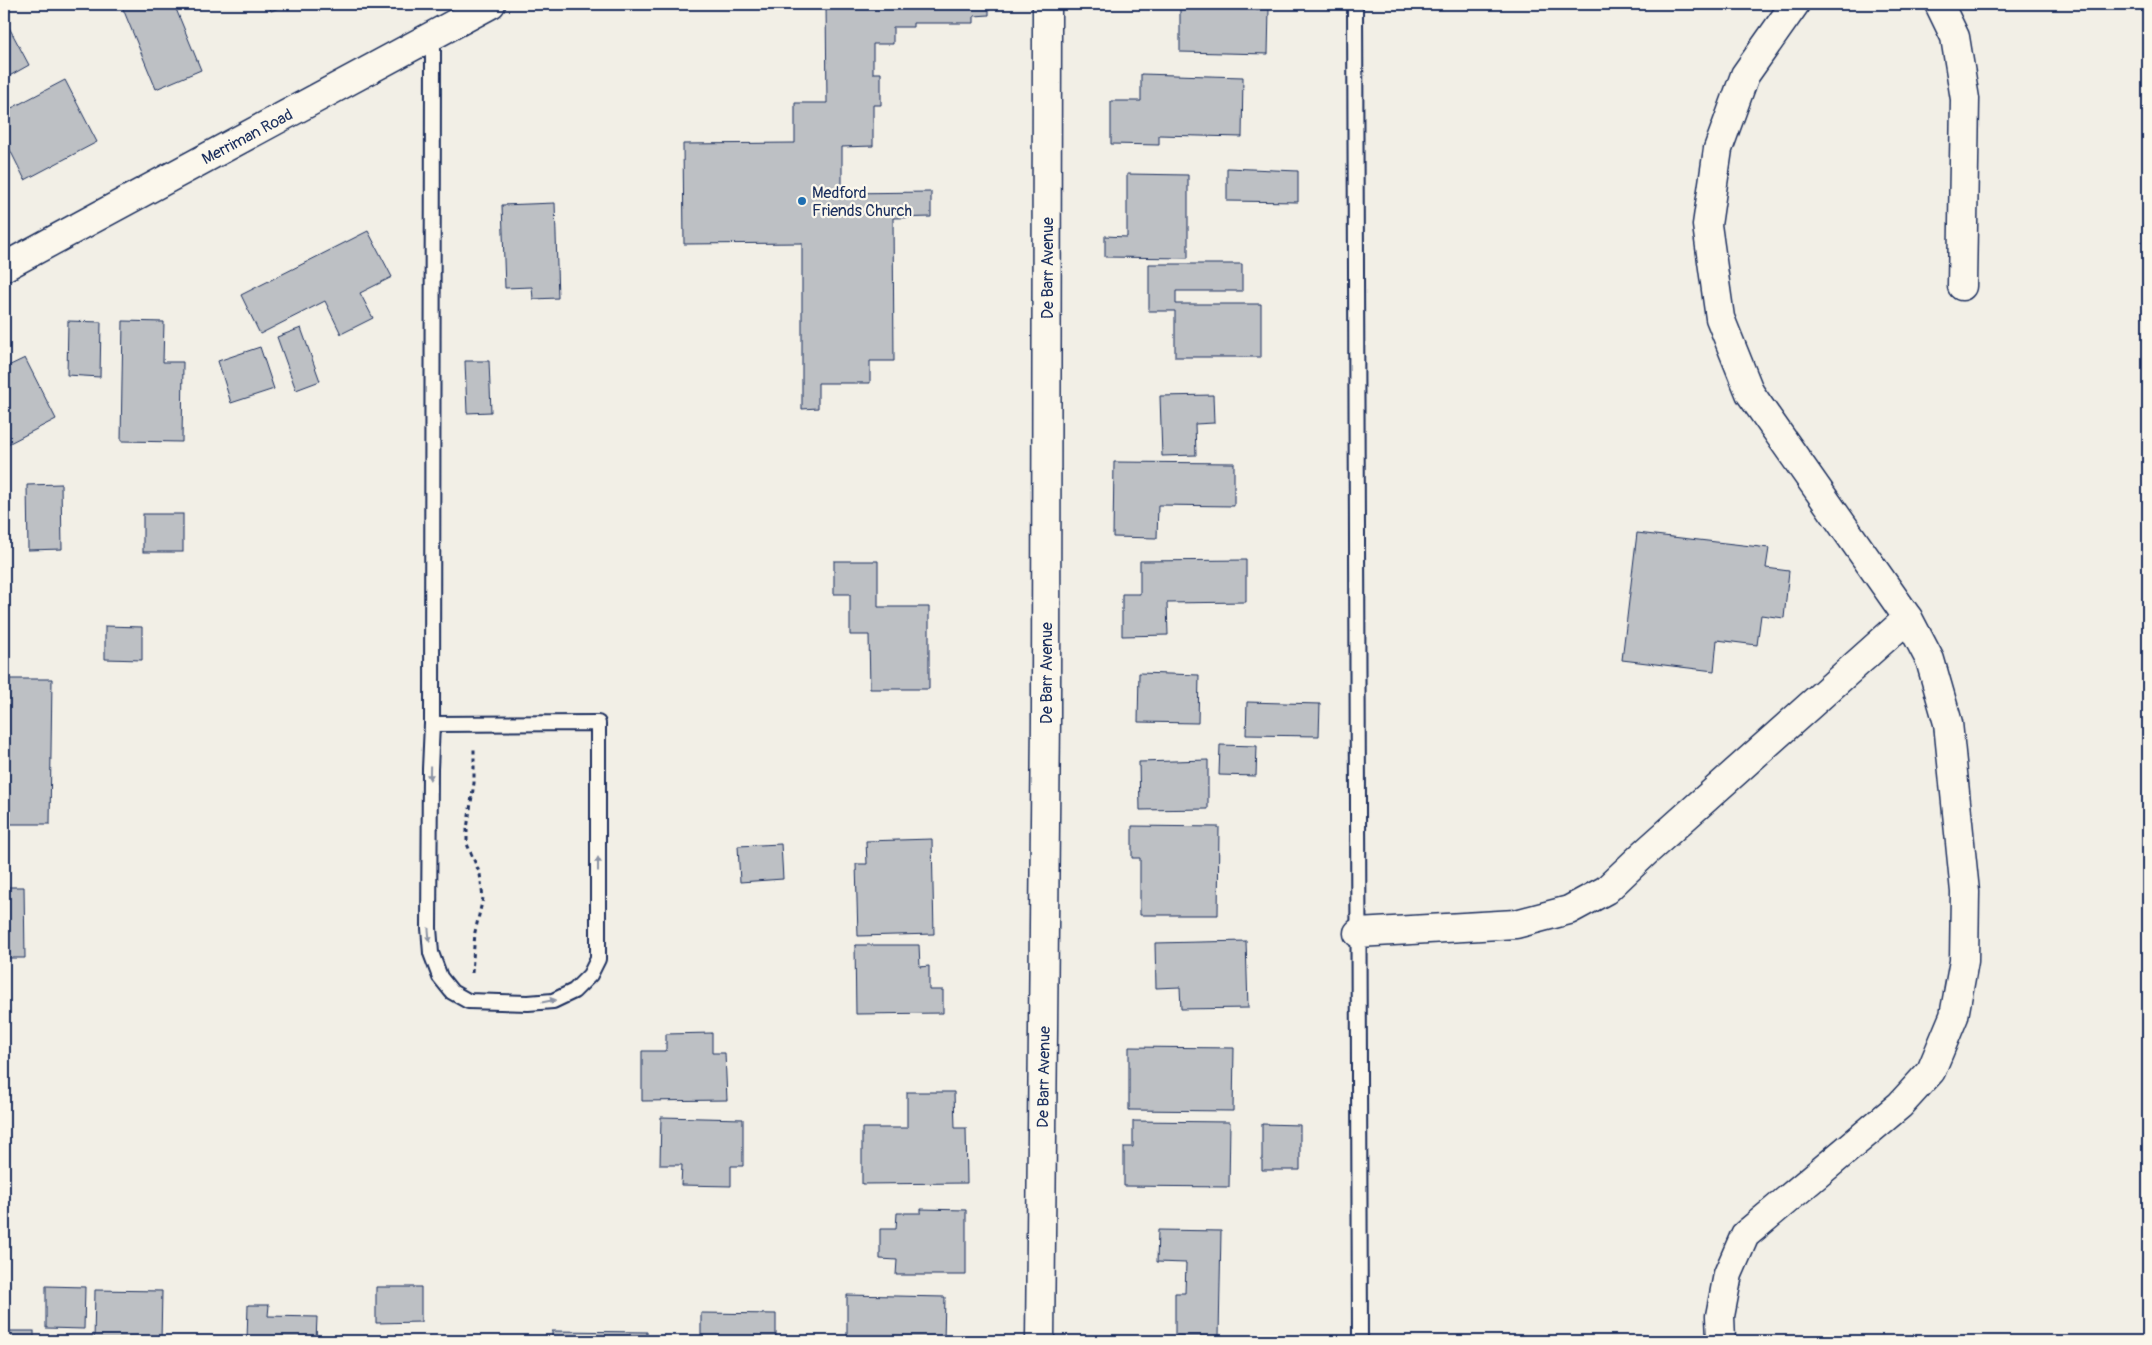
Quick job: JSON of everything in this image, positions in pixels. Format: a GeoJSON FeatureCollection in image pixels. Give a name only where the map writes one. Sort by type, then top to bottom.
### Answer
{"type":"FeatureCollection","features":[{"type":"Feature","properties":{"kind":"street","name":"Merriman Road"},"geometry":{"type":"LineString","coordinates":[[4,267],[491,4]]}},
{"type":"Feature","properties":{"kind":"street","name":"De Barr Avenue"},"geometry":{"type":"LineString","coordinates":[[1040,1341],[1046,728],[1047,4]]}},
{"type":"Feature","properties":{"kind":"street"},"geometry":{"type":"LineString","coordinates":[[1721,1341],[1720,1316],[1728,1274],[1745,1235],[1900,1105],[1931,1071],[1954,1016],[1964,961],[1966,892],[1948,723],[1930,660],[1908,618],[1750,393],[1720,318],[1707,225],[1718,149],[1746,75],[1794,4]]}},
{"type":"Feature","properties":{"kind":"street"},"geometry":{"type":"LineString","coordinates":[[1939,4],[1955,37],[1966,99],[1962,286]]}},
{"type":"Feature","properties":{"kind":"street"},"geometry":{"type":"LineString","coordinates":[[1358,933],[1516,924],[1568,910],[1606,890],[1908,618]]}},
{"type":"Feature","properties":{"kind":"lane"},"geometry":{"type":"LineString","coordinates":[[1355,4],[1360,1341]]}},
{"type":"Feature","properties":{"kind":"lane"},"geometry":{"type":"LineString","coordinates":[[432,724],[598,723],[598,959],[590,975],[574,992],[553,1002],[468,1001],[452,992],[440,977],[431,953],[428,928],[432,724],[434,35]]}},
{"type":"Feature","properties":{"kind":"path"},"geometry":{"type":"LineString","coordinates":[[468,1001],[475,932],[483,898],[480,874],[467,844],[467,829],[474,783],[473,724]]}},
{"type":"Feature","properties":{"kind":"building"},"geometry":{"type":"Polygon","coordinates":[[[121,4],[174,4],[201,70],[156,89],[121,4]]]}},
{"type":"Feature","properties":{"kind":"building"},"geometry":{"type":"Polygon","coordinates":[[[268,4],[289,4],[271,11],[268,4]]]}},
{"type":"Feature","properties":{"kind":"building"},"geometry":{"type":"Polygon","coordinates":[[[826,4],[989,4],[989,15],[974,16],[974,23],[913,23],[913,27],[893,27],[893,44],[873,44],[873,73],[881,73],[881,105],[873,105],[873,146],[842,147],[842,193],[931,192],[931,217],[893,218],[894,361],[870,361],[870,383],[818,383],[818,408],[802,409],[802,243],[684,244],[683,144],[795,143],[795,103],[827,103],[826,4]]]}},
{"type":"Feature","properties":{"kind":"building"},"geometry":{"type":"Polygon","coordinates":[[[1180,4],[1244,4],[1244,9],[1269,9],[1268,54],[1180,52],[1180,4]]]}},
{"type":"Feature","properties":{"kind":"building"},"geometry":{"type":"Polygon","coordinates":[[[4,18],[29,65],[4,79],[4,18]]]}},
{"type":"Feature","properties":{"kind":"building"},"geometry":{"type":"Polygon","coordinates":[[[1141,74],[1243,77],[1242,137],[1159,135],[1159,145],[1111,144],[1111,101],[1141,101],[1141,74]]]}},
{"type":"Feature","properties":{"kind":"building"},"geometry":{"type":"Polygon","coordinates":[[[65,80],[97,142],[25,180],[4,138],[4,112],[65,80]]]}},
{"type":"Feature","properties":{"kind":"building"},"geometry":{"type":"Polygon","coordinates":[[[1227,168],[1298,171],[1298,202],[1227,201],[1227,168]]]}},
{"type":"Feature","properties":{"kind":"building"},"geometry":{"type":"Polygon","coordinates":[[[1127,174],[1188,175],[1188,258],[1105,257],[1105,236],[1127,237],[1127,174]]]}},
{"type":"Feature","properties":{"kind":"building"},"geometry":{"type":"Polygon","coordinates":[[[555,203],[558,298],[533,299],[532,287],[505,288],[502,205],[555,203]]]}},
{"type":"Feature","properties":{"kind":"building"},"geometry":{"type":"Polygon","coordinates":[[[368,231],[392,277],[360,293],[373,318],[341,334],[325,301],[260,334],[241,295],[368,231]]]}},
{"type":"Feature","properties":{"kind":"building"},"geometry":{"type":"Polygon","coordinates":[[[1149,264],[1242,264],[1242,291],[1176,291],[1176,304],[1261,304],[1261,357],[1175,357],[1175,311],[1149,311],[1149,264]]]}},
{"type":"Feature","properties":{"kind":"building"},"geometry":{"type":"Polygon","coordinates":[[[68,321],[101,322],[100,377],[67,375],[68,321]]]}},
{"type":"Feature","properties":{"kind":"building"},"geometry":{"type":"Polygon","coordinates":[[[123,321],[164,322],[163,362],[183,362],[182,442],[121,441],[123,321]]]}},
{"type":"Feature","properties":{"kind":"building"},"geometry":{"type":"Polygon","coordinates":[[[301,328],[320,381],[296,390],[277,337],[301,328]]]}},
{"type":"Feature","properties":{"kind":"building"},"geometry":{"type":"Polygon","coordinates":[[[260,347],[274,389],[231,403],[218,361],[260,347]]]}},
{"type":"Feature","properties":{"kind":"building"},"geometry":{"type":"Polygon","coordinates":[[[25,358],[56,419],[4,446],[4,368],[25,358]]]}},
{"type":"Feature","properties":{"kind":"building"},"geometry":{"type":"Polygon","coordinates":[[[465,361],[489,361],[491,412],[467,413],[465,361]]]}},
{"type":"Feature","properties":{"kind":"building"},"geometry":{"type":"Polygon","coordinates":[[[1213,395],[1214,423],[1195,424],[1196,455],[1162,456],[1160,396],[1213,395]]]}},
{"type":"Feature","properties":{"kind":"building"},"geometry":{"type":"Polygon","coordinates":[[[1114,462],[1234,463],[1234,506],[1158,505],[1157,538],[1113,537],[1114,462]]]}},
{"type":"Feature","properties":{"kind":"building"},"geometry":{"type":"Polygon","coordinates":[[[61,484],[62,549],[28,550],[27,485],[61,484]]]}},
{"type":"Feature","properties":{"kind":"building"},"geometry":{"type":"Polygon","coordinates":[[[143,514],[183,514],[183,552],[143,552],[143,514]]]}},
{"type":"Feature","properties":{"kind":"building"},"geometry":{"type":"Polygon","coordinates":[[[1637,533],[1769,548],[1766,568],[1789,571],[1784,618],[1761,615],[1757,645],[1717,640],[1714,671],[1622,660],[1637,533]]]}},
{"type":"Feature","properties":{"kind":"building"},"geometry":{"type":"Polygon","coordinates":[[[1246,560],[1246,602],[1167,603],[1168,635],[1122,636],[1122,594],[1140,594],[1140,561],[1246,560]]]}},
{"type":"Feature","properties":{"kind":"building"},"geometry":{"type":"Polygon","coordinates":[[[834,561],[878,561],[878,607],[929,607],[929,689],[870,689],[869,635],[850,635],[850,594],[834,594],[834,561]]]}},
{"type":"Feature","properties":{"kind":"building"},"geometry":{"type":"Polygon","coordinates":[[[105,626],[142,627],[142,660],[105,659],[105,626]]]}},
{"type":"Feature","properties":{"kind":"building"},"geometry":{"type":"Polygon","coordinates":[[[1139,673],[1199,675],[1198,723],[1138,722],[1139,673]]]}},
{"type":"Feature","properties":{"kind":"building"},"geometry":{"type":"Polygon","coordinates":[[[4,679],[52,679],[50,824],[4,824],[4,679]]]}},
{"type":"Feature","properties":{"kind":"building"},"geometry":{"type":"Polygon","coordinates":[[[1247,702],[1320,704],[1319,736],[1246,735],[1247,702]]]}},
{"type":"Feature","properties":{"kind":"building"},"geometry":{"type":"Polygon","coordinates":[[[1220,745],[1257,746],[1256,776],[1219,775],[1220,745]]]}},
{"type":"Feature","properties":{"kind":"building"},"geometry":{"type":"Polygon","coordinates":[[[1208,760],[1208,809],[1140,810],[1139,762],[1208,760]]]}},
{"type":"Feature","properties":{"kind":"building"},"geometry":{"type":"Polygon","coordinates":[[[1132,826],[1219,827],[1218,915],[1140,915],[1140,858],[1132,858],[1132,826]]]}},
{"type":"Feature","properties":{"kind":"building"},"geometry":{"type":"Polygon","coordinates":[[[932,839],[934,934],[858,936],[856,864],[867,864],[866,841],[932,839]]]}},
{"type":"Feature","properties":{"kind":"building"},"geometry":{"type":"Polygon","coordinates":[[[781,844],[783,879],[740,882],[738,846],[781,844]]]}},
{"type":"Feature","properties":{"kind":"building"},"geometry":{"type":"Polygon","coordinates":[[[4,887],[24,887],[25,958],[4,958],[4,887]]]}},
{"type":"Feature","properties":{"kind":"building"},"geometry":{"type":"Polygon","coordinates":[[[1246,941],[1248,1008],[1181,1009],[1180,987],[1156,988],[1155,943],[1246,941]]]}},
{"type":"Feature","properties":{"kind":"building"},"geometry":{"type":"Polygon","coordinates":[[[855,945],[919,945],[920,967],[929,966],[929,990],[943,990],[943,1013],[856,1014],[855,945]]]}},
{"type":"Feature","properties":{"kind":"building"},"geometry":{"type":"Polygon","coordinates":[[[712,1033],[712,1053],[725,1053],[727,1100],[642,1101],[642,1051],[666,1051],[666,1034],[712,1033]]]}},
{"type":"Feature","properties":{"kind":"building"},"geometry":{"type":"Polygon","coordinates":[[[1129,1047],[1234,1048],[1233,1111],[1129,1110],[1129,1047]]]}},
{"type":"Feature","properties":{"kind":"building"},"geometry":{"type":"Polygon","coordinates":[[[907,1092],[954,1092],[955,1128],[966,1128],[967,1183],[862,1184],[862,1128],[907,1128],[907,1092]]]}},
{"type":"Feature","properties":{"kind":"building"},"geometry":{"type":"Polygon","coordinates":[[[661,1117],[743,1119],[743,1166],[731,1166],[731,1186],[681,1185],[682,1165],[660,1165],[661,1117]]]}},
{"type":"Feature","properties":{"kind":"building"},"geometry":{"type":"Polygon","coordinates":[[[1133,1121],[1230,1122],[1229,1187],[1124,1186],[1124,1147],[1133,1147],[1133,1121]]]}},
{"type":"Feature","properties":{"kind":"building"},"geometry":{"type":"Polygon","coordinates":[[[1262,1124],[1300,1125],[1300,1170],[1262,1170],[1262,1124]]]}},
{"type":"Feature","properties":{"kind":"building"},"geometry":{"type":"Polygon","coordinates":[[[921,1209],[966,1210],[966,1275],[896,1275],[897,1260],[880,1259],[880,1229],[896,1229],[897,1213],[921,1213],[921,1209]]]}},
{"type":"Feature","properties":{"kind":"building"},"geometry":{"type":"Polygon","coordinates":[[[1158,1230],[1221,1231],[1219,1336],[1175,1336],[1175,1293],[1185,1293],[1186,1263],[1157,1262],[1158,1230]]]}},
{"type":"Feature","properties":{"kind":"building"},"geometry":{"type":"Polygon","coordinates":[[[46,1286],[85,1287],[84,1329],[46,1328],[46,1286]]]}},
{"type":"Feature","properties":{"kind":"building"},"geometry":{"type":"Polygon","coordinates":[[[376,1287],[421,1287],[421,1322],[376,1323],[376,1287]]]}},
{"type":"Feature","properties":{"kind":"building"},"geometry":{"type":"Polygon","coordinates":[[[95,1290],[162,1291],[161,1341],[94,1341],[95,1290]]]}},
{"type":"Feature","properties":{"kind":"building"},"geometry":{"type":"Polygon","coordinates":[[[847,1295],[945,1297],[944,1341],[847,1341],[847,1295]]]}},
{"type":"Feature","properties":{"kind":"building"},"geometry":{"type":"Polygon","coordinates":[[[248,1305],[269,1305],[268,1316],[317,1317],[316,1341],[247,1341],[248,1305]]]}},
{"type":"Feature","properties":{"kind":"building"},"geometry":{"type":"Polygon","coordinates":[[[701,1313],[776,1314],[776,1341],[701,1341],[701,1313]]]}},
{"type":"Feature","properties":{"kind":"building"},"geometry":{"type":"Polygon","coordinates":[[[4,1331],[34,1331],[34,1341],[4,1341],[4,1331]]]}},
{"type":"Feature","properties":{"kind":"building"},"geometry":{"type":"Polygon","coordinates":[[[552,1331],[647,1332],[647,1341],[552,1341],[552,1331]]]}},
{"type":"Feature","properties":{"kind":"building"},"geometry":{"type":"Polygon","coordinates":[[[425,1338],[476,1339],[476,1341],[425,1341],[425,1338]]]}},
{"type":"Feature","properties":{"kind":"place","name":"Medford Friends Church"},"geometry":{"type":"Point","coordinates":[802,201]}}]}
